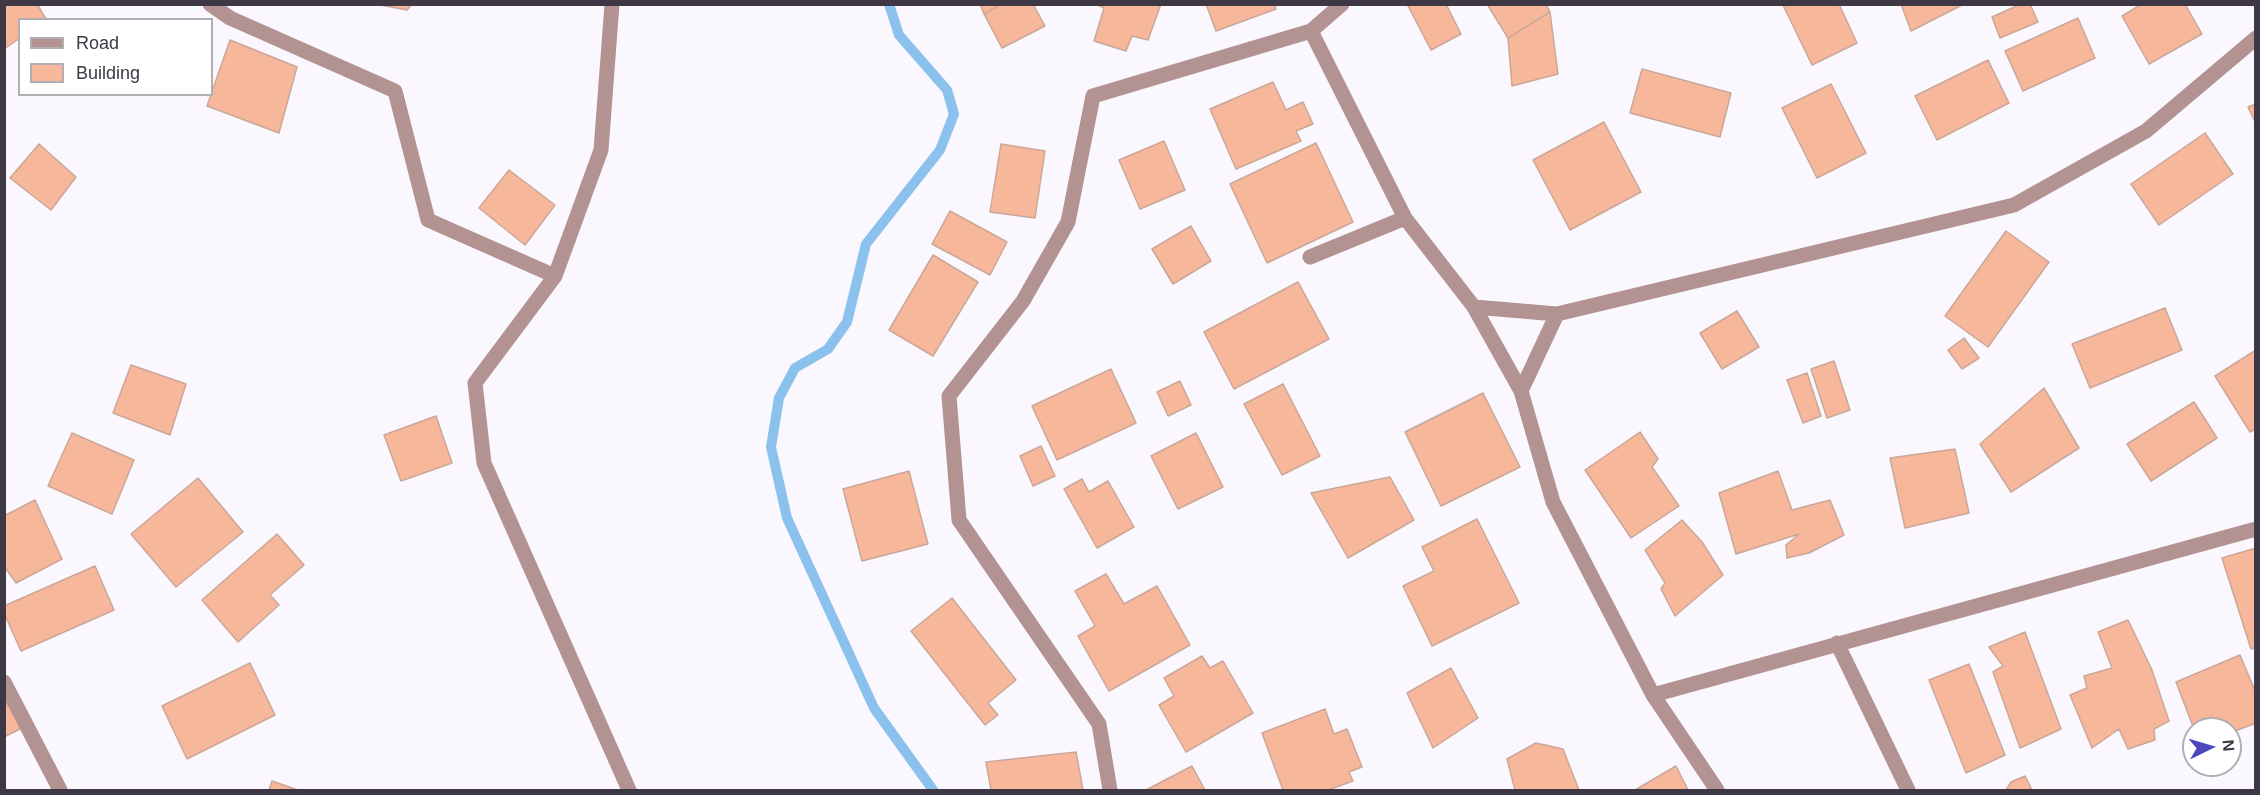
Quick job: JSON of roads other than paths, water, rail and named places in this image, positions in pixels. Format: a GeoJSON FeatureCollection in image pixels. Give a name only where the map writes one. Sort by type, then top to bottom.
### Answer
{"type":"FeatureCollection","features":[{"type":"Feature","properties":{"kind":"street"},"geometry":{"type":"LineString","coordinates":[[210,4],[230,18],[394,91],[428,220],[555,276]]}},
{"type":"Feature","properties":{"kind":"street"},"geometry":{"type":"LineString","coordinates":[[612,4],[601,150],[555,276],[475,383],[484,463],[629,790]]}},
{"type":"Feature","properties":{"kind":"street"},"geometry":{"type":"LineString","coordinates":[[1110,790],[1099,724],[959,520],[949,396],[1023,301],[1068,222],[1093,96],[1311,31],[1342,4]]}},
{"type":"Feature","properties":{"kind":"street"},"geometry":{"type":"LineString","coordinates":[[1311,31],[1405,218],[1474,307],[1521,391],[1553,502],[1653,695],[1717,790]]}},
{"type":"Feature","properties":{"kind":"street"},"geometry":{"type":"LineString","coordinates":[[1474,307],[1557,314],[2014,205],[2146,130],[2256,38]]}},
{"type":"Feature","properties":{"kind":"street"},"geometry":{"type":"LineString","coordinates":[[1310,257],[1405,218]]}},
{"type":"Feature","properties":{"kind":"street"},"geometry":{"type":"LineString","coordinates":[[1521,391],[1557,314]]}},
{"type":"Feature","properties":{"kind":"street"},"geometry":{"type":"LineString","coordinates":[[1653,695],[2256,529]]}},
{"type":"Feature","properties":{"kind":"street"},"geometry":{"type":"LineString","coordinates":[[1837,643],[1908,790]]}},
{"type":"Feature","properties":{"kind":"street"},"geometry":{"type":"LineString","coordinates":[[4,682],[60,790]]}},
{"type":"Feature","properties":{"kind":"waterway"},"geometry":{"type":"LineString","coordinates":[[889,4],[899,35],[947,90],[954,114],[940,150],[866,244],[847,322],[828,349],[795,368],[779,398],[771,447],[787,518],[874,708],[933,790]]}}]}
